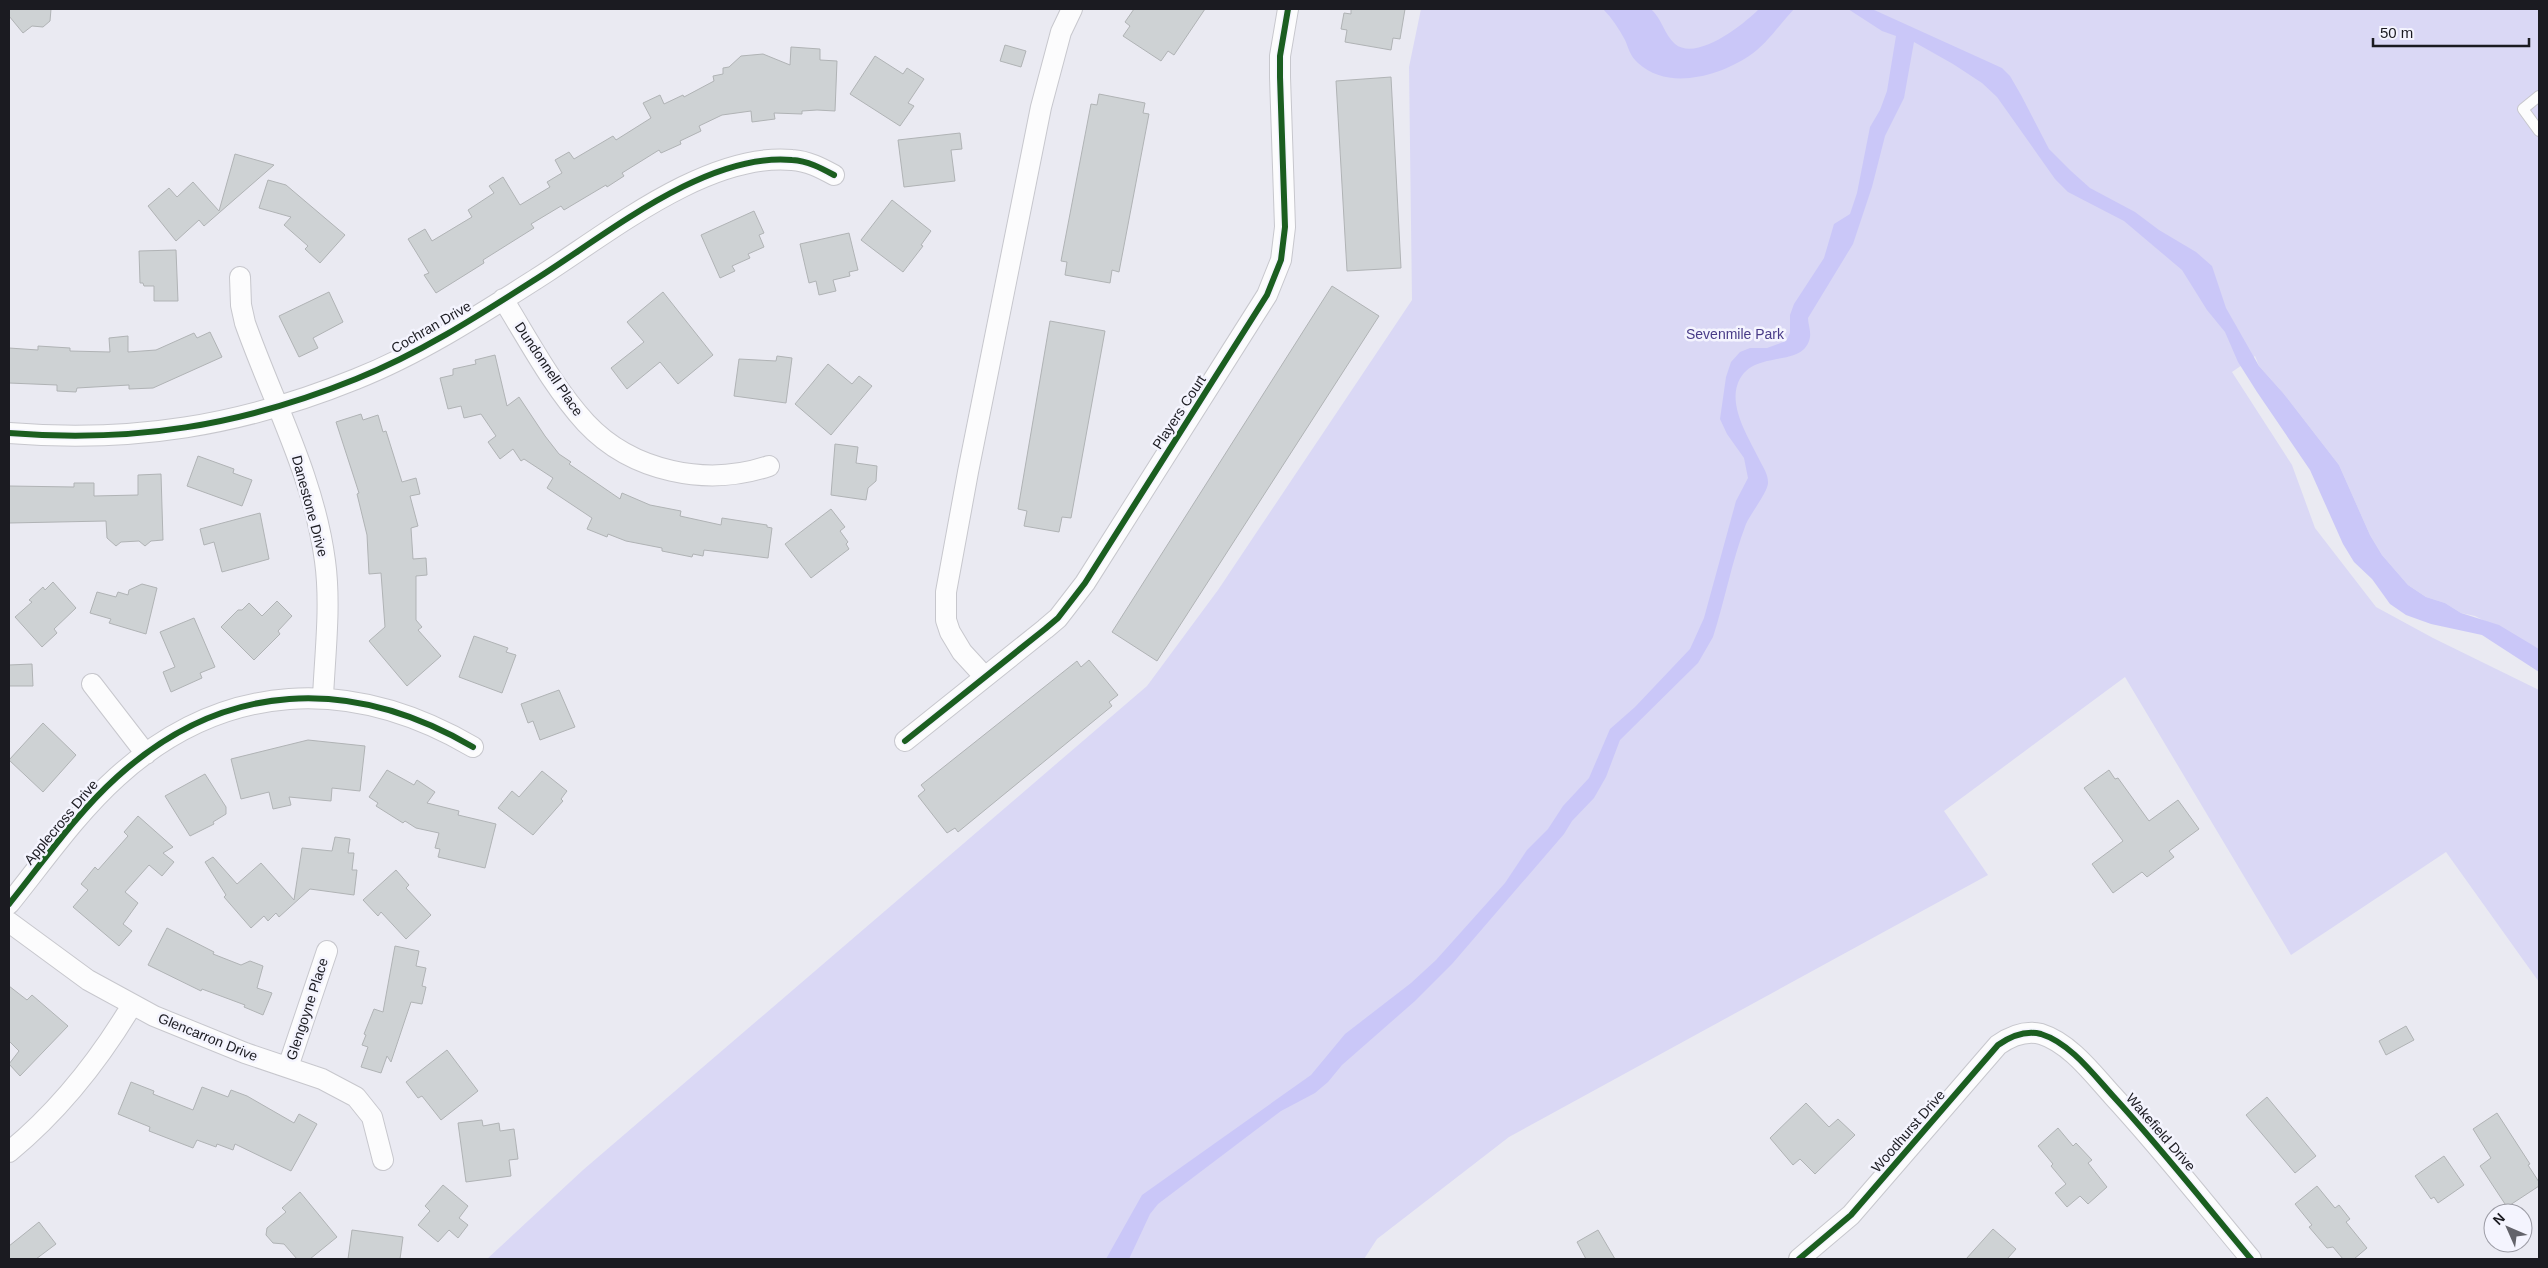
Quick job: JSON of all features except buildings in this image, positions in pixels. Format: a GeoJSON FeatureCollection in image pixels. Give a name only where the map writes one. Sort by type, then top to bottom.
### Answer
{"type":"FeatureCollection","features":[{"type":"Feature","properties":{"kind":"street"},"geometry":{"type":"LineString","coordinates":[[984,676],[962,652],[950,632],[946,620],[946,592],[1041,106],[1061,32],[1072,9]]}},
{"type":"Feature","properties":{"kind":"street","name":"Players Court"},"geometry":{"type":"LineString","coordinates":[[905,741],[984,676],[1052,624],[1073,600],[1267,295],[1281,260],[1285,227],[1280,77],[1283,32],[1288,9]]}},
{"type":"Feature","properties":{"kind":"street","name":"Cochran Drive"},"geometry":{"type":"LineString","coordinates":[[9,432],[65,436],[160,432],[280,408],[378,370],[414,352],[503,300],[657,201],[712,174],[748,164],[785,160],[808,163],[834,175]]}},
{"type":"Feature","properties":{"kind":"street","name":"Danestone Drive"},"geometry":{"type":"LineString","coordinates":[[240,277],[241,305],[245,323],[280,408],[312,501],[325,559],[327,589],[324,698]]}},
{"type":"Feature","properties":{"kind":"street","name":"Dundonnell Place"},"geometry":{"type":"LineString","coordinates":[[503,300],[576,412],[598,434],[622,450],[658,467],[695,474],[732,476],[769,466]]}},
{"type":"Feature","properties":{"kind":"street"},"geometry":{"type":"LineString","coordinates":[[92,684],[146,754]]}},
{"type":"Feature","properties":{"kind":"street","name":"Applecross Drive"},"geometry":{"type":"LineString","coordinates":[[9,904],[96,798],[118,776],[170,737],[227,711],[288,699],[324,698],[359,702],[400,713],[447,732],[473,747]]}},
{"type":"Feature","properties":{"kind":"street","name":"Glencarron Drive"},"geometry":{"type":"LineString","coordinates":[[9,922],[57,959],[132,1005],[216,1042],[336,1085],[364,1104],[375,1123],[383,1160]]}},
{"type":"Feature","properties":{"kind":"street","name":"Glengoyne Place"},"geometry":{"type":"LineString","coordinates":[[288,1067],[327,951]]}},
{"type":"Feature","properties":{"kind":"street"},"geometry":{"type":"LineString","coordinates":[[9,1152],[42,1124],[83,1079],[105,1050],[132,1005]]}},
{"type":"Feature","properties":{"kind":"street","name":"Woodhurst Drive"},"geometry":{"type":"LineString","coordinates":[[1799,1259],[1851,1215],[1998,1045],[2022,1033],[2040,1034]]}},
{"type":"Feature","properties":{"kind":"street","name":"Wakefield Drive"},"geometry":{"type":"LineString","coordinates":[[2040,1034],[2067,1048],[2095,1076],[2160,1150],[2250,1259]]}},
{"type":"Feature","properties":{"kind":"lane"},"geometry":{"type":"LineString","coordinates":[[2539,96],[2523,109],[2539,131]]}},
{"type":"Feature","properties":{"kind":"green space","name":"Sevenmile Park"},"geometry":{"type":"Polygon","coordinates":[[[1421,9],[2539,9],[2539,649],[2475,616],[2461,613],[2445,603],[2426,597],[2408,585],[2382,555],[2370,535],[2339,465],[2284,394],[2259,366],[2255,356],[2232,372],[2292,465],[2315,528],[2376,607],[2433,638],[2539,690],[2539,982],[2446,852],[2291,955],[2125,677],[1944,811],[1988,875],[1509,1137],[1377,1239],[1364,1259],[487,1259],[583,1170],[1147,686],[1218,590],[1412,300],[1409,67],[1421,9]]]}},
{"type":"Feature","properties":{"kind":"water"},"geometry":{"type":"Polygon","coordinates":[[[1603,9],[1651,9],[1675,44],[1684,48],[1695,48],[1720,39],[1759,9],[1794,9],[1767,40],[1749,56],[1709,74],[1678,78],[1664,77],[1650,72],[1638,63],[1631,55],[1618,28],[1603,9]]]}},
{"type":"Feature","properties":{"kind":"water"},"geometry":{"type":"Polygon","coordinates":[[[1848,9],[1872,9],[2002,68],[2010,76],[2049,149],[2071,171],[2090,188],[2135,212],[2159,230],[2196,252],[2212,266],[2226,308],[2259,366],[2284,394],[2339,465],[2370,535],[2382,555],[2408,585],[2426,597],[2445,603],[2461,613],[2499,625],[2539,649],[2539,672],[2482,635],[2431,624],[2406,615],[2390,604],[2372,579],[2354,562],[2343,544],[2310,470],[2238,362],[2225,332],[2207,310],[2182,270],[2124,221],[2068,192],[2055,179],[1997,97],[1982,83],[1914,42],[1904,98],[1885,136],[1872,187],[1853,244],[1808,318],[1810,337],[1806,347],[1798,353],[1787,357],[1753,366],[1743,374],[1737,386],[1736,405],[1742,425],[1766,473],[1768,486],[1746,524],[1713,637],[1698,663],[1620,740],[1606,777],[1594,798],[1572,821],[1564,834],[1452,964],[1415,1001],[1342,1065],[1328,1082],[1315,1093],[1281,1111],[1158,1204],[1150,1214],[1129,1259],[1106,1259],[1142,1195],[1311,1075],[1345,1034],[1411,983],[1436,960],[1505,883],[1527,850],[1548,829],[1563,806],[1589,778],[1610,729],[1635,707],[1690,649],[1704,618],[1736,501],[1748,478],[1744,458],[1727,434],[1720,419],[1726,377],[1731,362],[1740,352],[1750,348],[1767,348],[1786,341],[1790,333],[1790,315],[1794,304],[1824,258],[1834,224],[1850,214],[1857,193],[1870,127],[1880,110],[1887,91],[1896,36],[1882,31],[1848,9]]]}},
{"type":"Feature","properties":{"kind":"cycle path"},"geometry":{"type":"LineString","coordinates":[[905,741],[1058,618],[1085,583],[1267,295],[1281,260],[1285,227],[1280,56],[1288,9]]}},
{"type":"Feature","properties":{"kind":"cycle path"},"geometry":{"type":"LineString","coordinates":[[9,433],[55,435],[143,433],[186,427],[270,409],[356,379],[403,358],[514,293],[658,200],[692,183],[726,169],[759,161],[798,161],[814,165],[834,175]]}},
{"type":"Feature","properties":{"kind":"cycle path"},"geometry":{"type":"LineString","coordinates":[[9,904],[74,822],[117,777],[158,745],[201,721],[244,706],[289,699],[335,700],[381,708],[427,724],[473,747]]}},
{"type":"Feature","properties":{"kind":"cycle path"},"geometry":{"type":"LineString","coordinates":[[1799,1259],[1851,1215],[1998,1045],[2024,1033],[2041,1034],[2052,1038],[2080,1060],[2183,1176],[2251,1259]]}}]}
